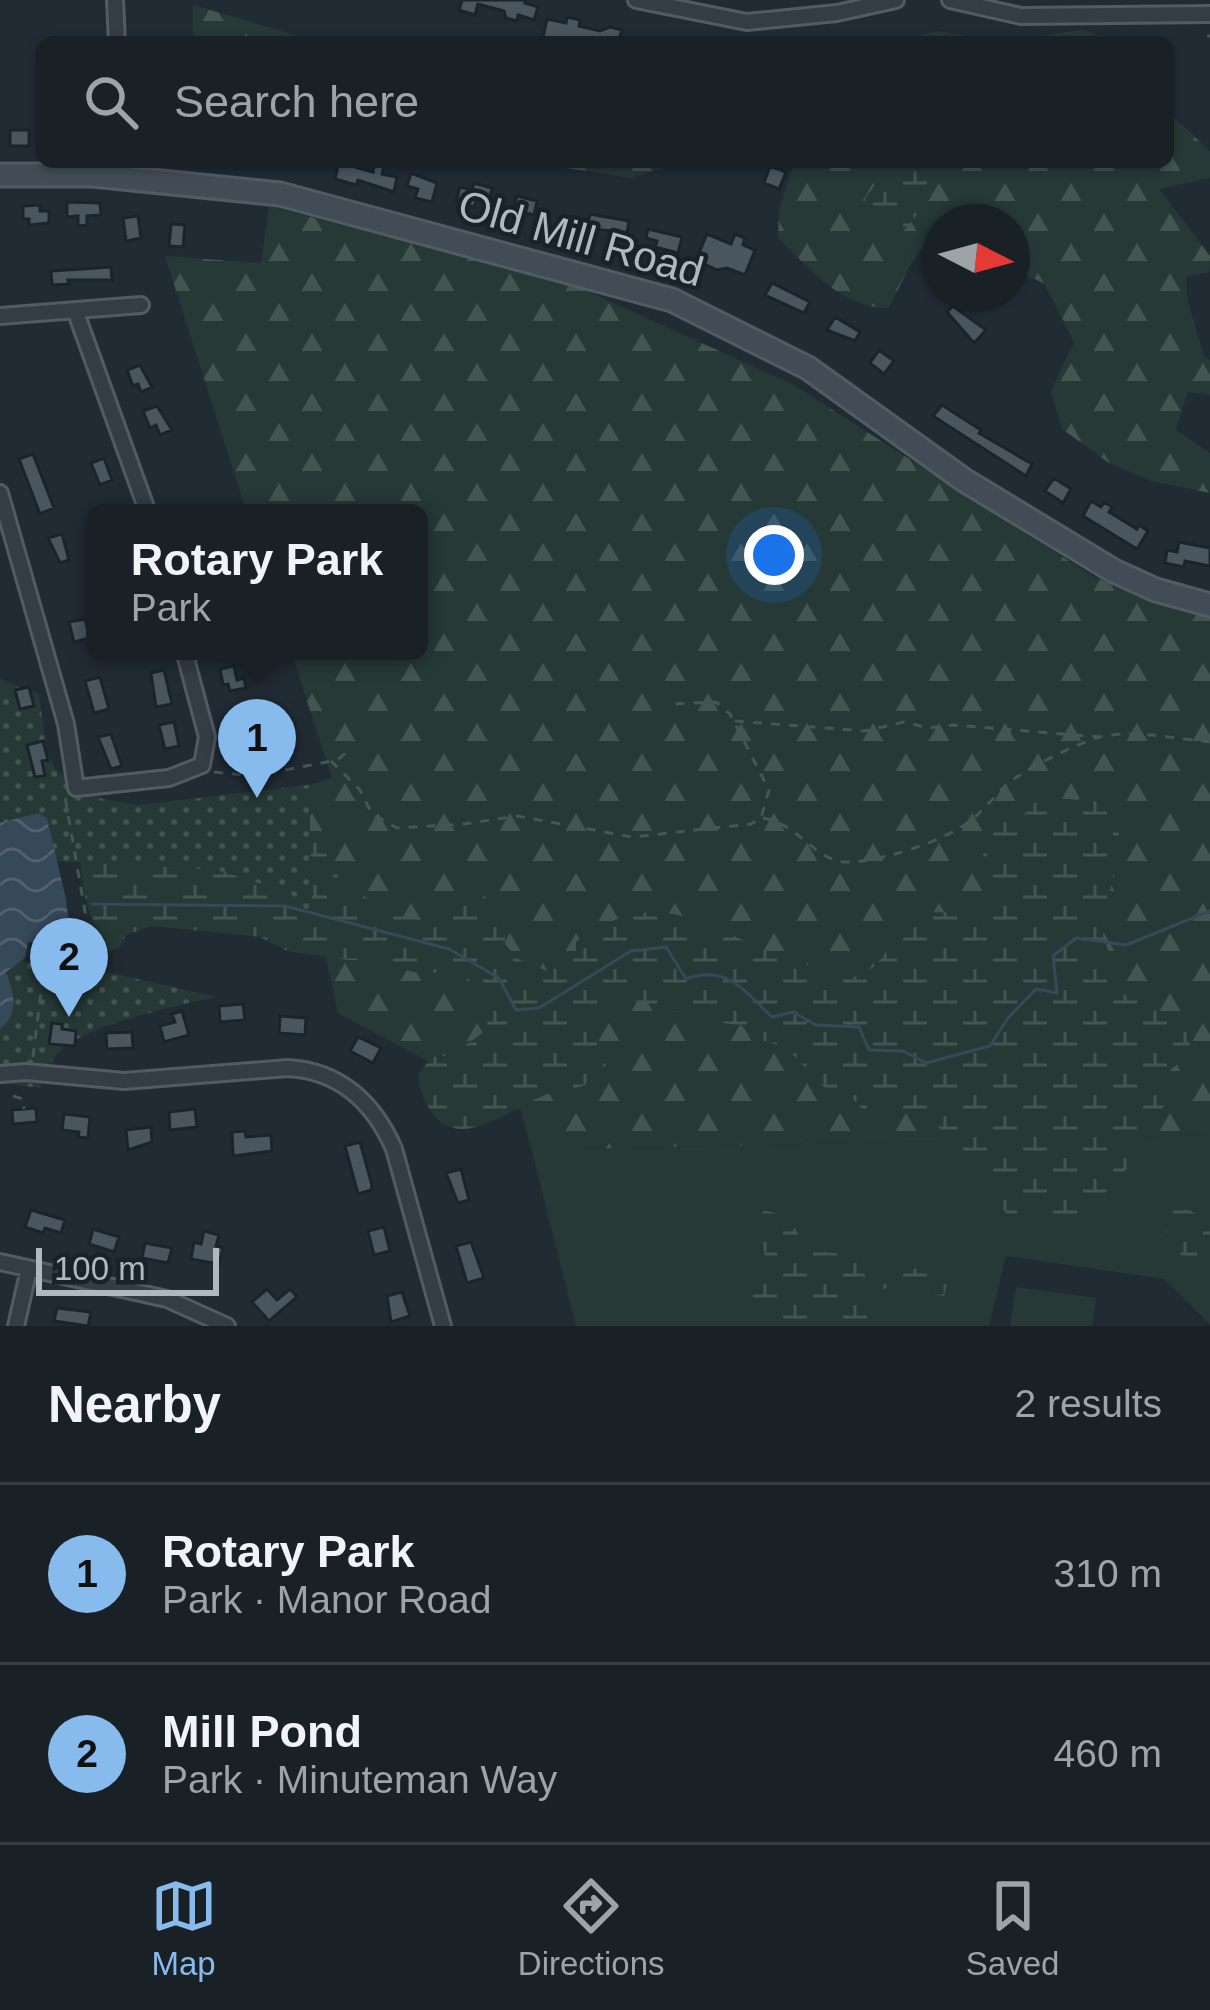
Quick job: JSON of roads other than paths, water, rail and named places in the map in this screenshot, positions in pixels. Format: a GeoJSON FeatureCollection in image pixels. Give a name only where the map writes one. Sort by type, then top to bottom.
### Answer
{"type":"FeatureCollection","features":[{"type":"Feature","properties":{"kind":"main road","name":"Old Mill Road"},"geometry":{"type":"LineString","coordinates":[[0,175],[124,170],[292,197],[604,279],[691,307],[822,376],[964,481],[1114,571],[1156,590],[1210,605]]}},
{"type":"Feature","properties":{"kind":"street"},"geometry":{"type":"LineString","coordinates":[[115,0],[116,36]]}},
{"type":"Feature","properties":{"kind":"street"},"geometry":{"type":"LineString","coordinates":[[636,0],[747,22],[837,13],[896,0]]}},
{"type":"Feature","properties":{"kind":"street"},"geometry":{"type":"LineString","coordinates":[[950,0],[1021,16],[1210,14]]}},
{"type":"Feature","properties":{"kind":"street"},"geometry":{"type":"LineString","coordinates":[[0,316],[141,305]]}},
{"type":"Feature","properties":{"kind":"street"},"geometry":{"type":"LineString","coordinates":[[76,310],[145,504]]}},
{"type":"Feature","properties":{"kind":"street"},"geometry":{"type":"LineString","coordinates":[[0,493],[66,724],[70,789],[169,778],[202,765],[206,737],[186,660]]}},
{"type":"Feature","properties":{"kind":"street"},"geometry":{"type":"LineString","coordinates":[[0,1074],[31,1072],[116,1081],[288,1068],[314,1072],[352,1090],[382,1123],[394,1149],[443,1326]]}},
{"type":"Feature","properties":{"kind":"street"},"geometry":{"type":"LineString","coordinates":[[0,1262],[167,1299],[227,1326]]}},
{"type":"Feature","properties":{"kind":"street"},"geometry":{"type":"LineString","coordinates":[[16,1326],[29,1269]]}},
{"type":"Feature","properties":{"kind":"water"},"geometry":{"type":"Polygon","coordinates":[[[38,813],[47,818],[66,899],[72,954],[51,960],[40,942],[28,942],[25,958],[6,972],[13,1009],[0,1029],[0,823],[38,813]]]}},
{"type":"Feature","properties":{"kind":"waterway"},"geometry":{"type":"LineString","coordinates":[[92,904],[285,906],[449,949],[499,978],[516,1010],[539,1008],[631,951],[666,947],[686,979],[700,975],[724,978],[772,1017],[793,1012],[816,1025],[859,1027],[869,1050],[903,1051],[926,1063],[990,1046],[1036,989],[1057,993],[1053,956],[1076,938],[1126,945],[1210,911]]}},
{"type":"Feature","properties":{"kind":"place","name":"Rotary Park"},"geometry":{"type":"Point","coordinates":[257,798]}},
{"type":"Feature","properties":{"kind":"place","name":"Mill Pond"},"geometry":{"type":"Point","coordinates":[69,1017]}}]}
